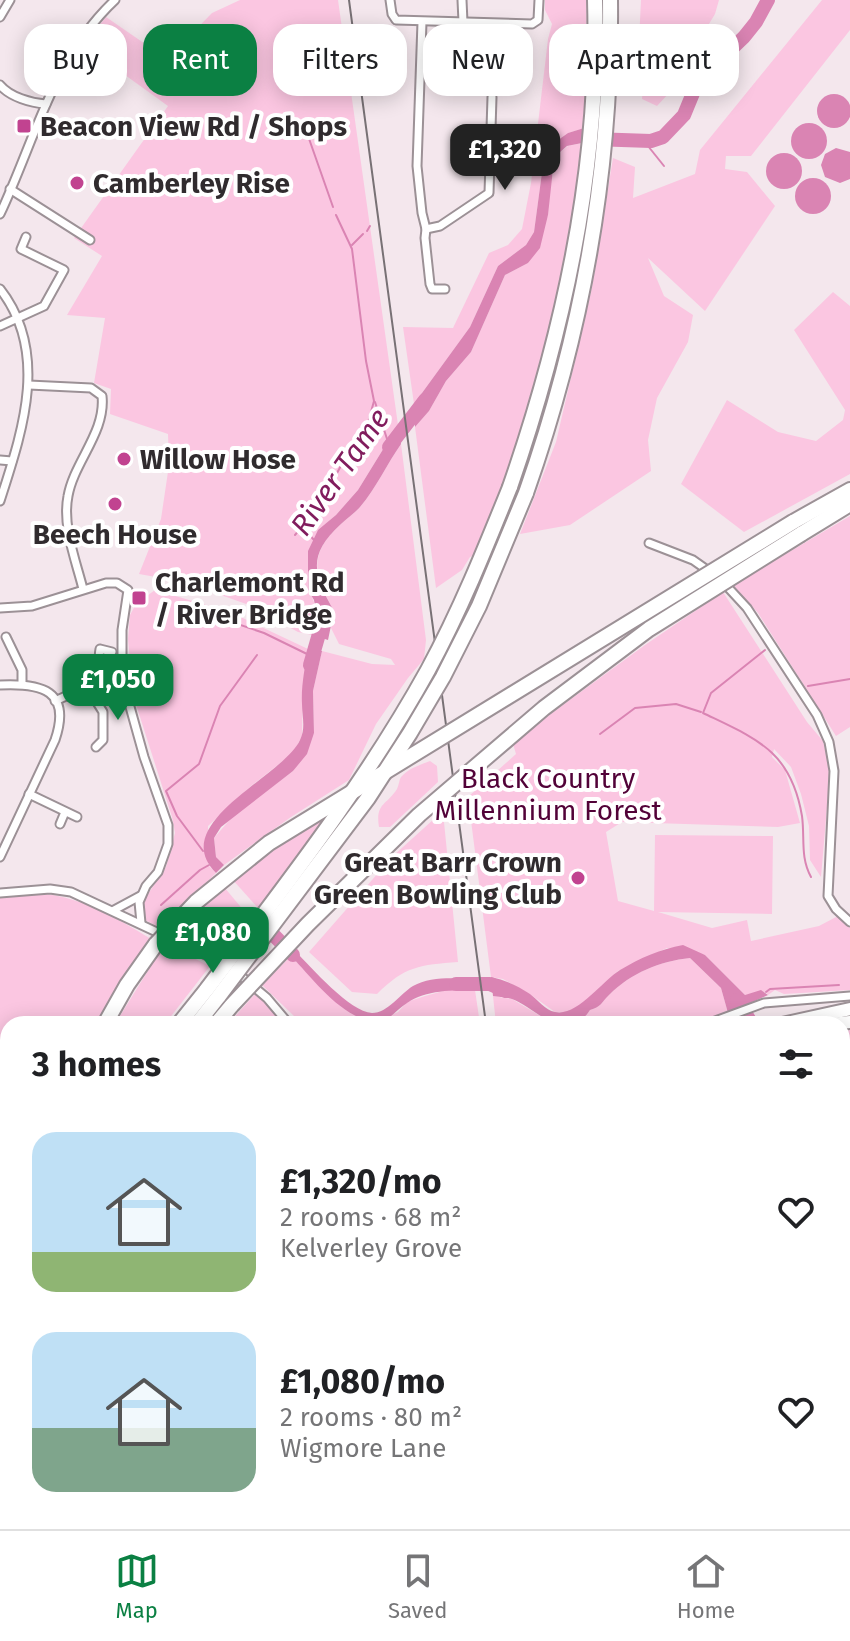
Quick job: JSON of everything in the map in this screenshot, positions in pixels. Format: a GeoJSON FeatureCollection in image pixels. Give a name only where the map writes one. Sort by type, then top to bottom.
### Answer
{"type":"FeatureCollection","features":[{"type":"Feature","properties":{"kind":"highway"},"geometry":{"type":"LineString","coordinates":[[595,0],[599,126]]}},
{"type":"Feature","properties":{"kind":"highway"},"geometry":{"type":"LineString","coordinates":[[204,1016],[368,798],[410,733],[479,606],[526,493],[563,378],[590,252],[595,164],[611,45],[610,0]]}},
{"type":"Feature","properties":{"kind":"highway"},"geometry":{"type":"LineString","coordinates":[[217,1016],[219,997],[395,726],[464,599],[510,487],[542,390],[595,164]]}},
{"type":"Feature","properties":{"kind":"highway"},"geometry":{"type":"LineString","coordinates":[[191,1016],[219,997],[308,924],[419,815],[544,708],[649,629],[850,490]]}},
{"type":"Feature","properties":{"kind":"highway"},"geometry":{"type":"LineString","coordinates":[[110,1016],[156,944],[196,902],[269,843],[797,528],[850,504]]}},
{"type":"Feature","properties":{"kind":"highway"},"geometry":{"type":"LineString","coordinates":[[818,1016],[850,1009]]}},
{"type":"Feature","properties":{"kind":"street"},"geometry":{"type":"LineString","coordinates":[[0,17],[10,0]]}},
{"type":"Feature","properties":{"kind":"street"},"geometry":{"type":"LineString","coordinates":[[0,214],[65,62],[87,30],[115,0]]}},
{"type":"Feature","properties":{"kind":"street"},"geometry":{"type":"LineString","coordinates":[[390,0],[396,20],[532,24],[538,20],[539,0]]}},
{"type":"Feature","properties":{"kind":"street"},"geometry":{"type":"LineString","coordinates":[[462,0],[463,22]]}},
{"type":"Feature","properties":{"kind":"street"},"geometry":{"type":"LineString","coordinates":[[422,22],[417,166],[430,284],[432,289],[445,289]]}},
{"type":"Feature","properties":{"kind":"street"},"geometry":{"type":"LineString","coordinates":[[0,85],[21,98],[46,104]]}},
{"type":"Feature","properties":{"kind":"street"},"geometry":{"type":"LineString","coordinates":[[426,229],[440,226],[489,193],[492,96]]}},
{"type":"Feature","properties":{"kind":"street"},"geometry":{"type":"LineString","coordinates":[[10,189],[90,240]]}},
{"type":"Feature","properties":{"kind":"street"},"geometry":{"type":"LineString","coordinates":[[0,326],[44,306],[64,270],[21,249],[26,237]]}},
{"type":"Feature","properties":{"kind":"street"},"geometry":{"type":"LineString","coordinates":[[0,289],[18,319],[29,385],[23,428],[0,501]]}},
{"type":"Feature","properties":{"kind":"street"},"geometry":{"type":"LineString","coordinates":[[29,385],[91,388],[102,396],[98,422],[67,497],[70,534],[83,589]]}},
{"type":"Feature","properties":{"kind":"street"},"geometry":{"type":"LineString","coordinates":[[0,460],[12,461]]}},
{"type":"Feature","properties":{"kind":"street"},"geometry":{"type":"LineString","coordinates":[[649,543],[693,560],[720,579],[747,608],[817,715],[829,742],[834,771],[828,896],[850,922]]}},
{"type":"Feature","properties":{"kind":"street"},"geometry":{"type":"LineString","coordinates":[[0,608],[32,606],[106,583],[125,587],[128,596],[122,630],[122,662],[127,696],[168,825],[168,844],[158,872],[141,896],[141,923]]}},
{"type":"Feature","properties":{"kind":"street"},"geometry":{"type":"LineString","coordinates":[[6,637],[22,670],[22,684]]}},
{"type":"Feature","properties":{"kind":"street"},"geometry":{"type":"LineString","coordinates":[[93,696],[99,687],[97,663],[102,638]]}},
{"type":"Feature","properties":{"kind":"street"},"geometry":{"type":"LineString","coordinates":[[100,649],[112,652]]}},
{"type":"Feature","properties":{"kind":"street"},"geometry":{"type":"LineString","coordinates":[[0,685],[22,684],[45,689],[55,701],[60,722],[58,732],[2,846],[0,857]]}},
{"type":"Feature","properties":{"kind":"street"},"geometry":{"type":"LineString","coordinates":[[55,701],[66,696],[93,696]]}},
{"type":"Feature","properties":{"kind":"street"},"geometry":{"type":"LineString","coordinates":[[93,696],[103,712],[103,740],[96,747]]}},
{"type":"Feature","properties":{"kind":"street"},"geometry":{"type":"LineString","coordinates":[[103,740],[112,744]]}},
{"type":"Feature","properties":{"kind":"street"},"geometry":{"type":"LineString","coordinates":[[29,794],[77,817]]}},
{"type":"Feature","properties":{"kind":"street"},"geometry":{"type":"LineString","coordinates":[[60,824],[65,812]]}},
{"type":"Feature","properties":{"kind":"street"},"geometry":{"type":"LineString","coordinates":[[0,893],[61,890],[114,910],[230,967],[267,998],[282,1016]]}},
{"type":"Feature","properties":{"kind":"street"},"geometry":{"type":"LineString","coordinates":[[114,910],[141,896]]}},
{"type":"Feature","properties":{"kind":"street"},"geometry":{"type":"LineString","coordinates":[[727,1016],[764,1003],[850,996]]}},
{"type":"Feature","properties":{"kind":"green space"},"geometry":{"type":"Polygon","coordinates":[[[240,0],[338,0],[341,24],[273,24],[273,96],[352,96],[398,425],[358,490],[319,530],[308,590],[316,611],[312,635],[298,632],[274,619],[273,610],[257,601],[249,605],[184,582],[139,574],[161,519],[169,465],[168,434],[110,414],[111,389],[94,383],[105,318],[67,315],[102,256],[74,238],[168,106],[154,96],[257,96],[257,24],[201,24],[212,13],[240,0]]]}},
{"type":"Feature","properties":{"kind":"green space"},"geometry":{"type":"Polygon","coordinates":[[[545,0],[587,0],[586,24],[552,24],[545,10],[545,0]]]}},
{"type":"Feature","properties":{"kind":"green space"},"geometry":{"type":"Polygon","coordinates":[[[641,0],[719,0],[709,24],[640,24],[641,0]]]}},
{"type":"Feature","properties":{"kind":"green space"},"geometry":{"type":"Polygon","coordinates":[[[822,0],[850,0],[850,30],[751,156],[726,156],[725,169],[747,172],[775,206],[705,311],[648,258],[664,296],[693,315],[688,342],[657,398],[648,440],[651,471],[570,525],[520,534],[556,442],[592,287],[613,158],[635,167],[633,198],[695,174],[700,150],[822,0]]]}},
{"type":"Feature","properties":{"kind":"green space"},"geometry":{"type":"Polygon","coordinates":[[[106,17],[116,24],[100,24],[106,17]]]}},
{"type":"Feature","properties":{"kind":"green space"},"geometry":{"type":"Polygon","coordinates":[[[127,31],[143,42],[143,88],[127,76],[127,31]]]}},
{"type":"Feature","properties":{"kind":"green space"},"geometry":{"type":"Polygon","coordinates":[[[549,35],[549,96],[585,96],[584,128],[568,133],[551,145],[543,165],[534,232],[526,245],[498,266],[470,327],[414,404],[403,327],[453,328],[489,253],[508,245],[522,229],[531,183],[549,35]]]}},
{"type":"Feature","properties":{"kind":"green space"},"geometry":{"type":"Polygon","coordinates":[[[642,96],[666,96],[657,106],[642,99],[642,96]]]}},
{"type":"Feature","properties":{"kind":"green space"},"geometry":{"type":"Polygon","coordinates":[[[582,143],[573,230],[559,309],[508,480],[477,554],[470,557],[462,570],[436,588],[415,427],[429,411],[446,381],[471,352],[505,275],[528,263],[548,215],[549,188],[559,153],[568,146],[582,143]]]}},
{"type":"Feature","properties":{"kind":"green space"},"geometry":{"type":"Polygon","coordinates":[[[833,292],[850,306],[850,474],[744,532],[681,484],[727,400],[778,432],[816,441],[843,420],[845,410],[794,330],[833,292]]]}},
{"type":"Feature","properties":{"kind":"green space"},"geometry":{"type":"Polygon","coordinates":[[[401,444],[426,640],[424,659],[376,724],[349,780],[224,865],[216,857],[214,838],[233,816],[293,771],[314,733],[313,691],[322,651],[372,664],[395,665],[391,659],[339,644],[331,628],[334,611],[322,586],[317,565],[323,545],[366,500],[401,444]]]}},
{"type":"Feature","properties":{"kind":"green space"},"geometry":{"type":"Polygon","coordinates":[[[850,516],[850,727],[836,736],[758,613],[733,585],[850,516]]]}},
{"type":"Feature","properties":{"kind":"green space"},"geometry":{"type":"Polygon","coordinates":[[[155,590],[230,612],[308,649],[303,685],[302,736],[293,753],[208,826],[208,865],[216,873],[161,928],[143,919],[144,900],[166,867],[175,833],[133,695],[128,639],[130,615],[136,604],[155,590]]]}},
{"type":"Feature","properties":{"kind":"green space"},"geometry":{"type":"Polygon","coordinates":[[[723,592],[807,722],[823,741],[830,772],[821,877],[810,860],[809,826],[801,794],[791,767],[774,749],[772,757],[785,770],[800,823],[778,827],[622,822],[606,832],[618,901],[654,911],[655,835],[773,836],[772,914],[658,912],[712,928],[747,920],[751,941],[819,926],[838,916],[850,928],[850,990],[784,994],[775,990],[768,995],[766,992],[745,995],[705,955],[667,948],[618,971],[580,1006],[567,1012],[555,1012],[503,979],[491,977],[468,797],[516,754],[513,744],[530,729],[723,592]]]}},
{"type":"Feature","properties":{"kind":"green space","name":"Black Country Millennium Forest"},"geometry":{"type":"Polygon","coordinates":[[[430,761],[437,766],[438,782],[390,827],[379,827],[380,809],[397,789],[401,777],[430,761]]]}},
{"type":"Feature","properties":{"kind":"green space"},"geometry":{"type":"Polygon","coordinates":[[[331,811],[258,908],[232,879],[331,811]]]}},
{"type":"Feature","properties":{"kind":"green space","name":"Black Country Millennium Forest"},"geometry":{"type":"Polygon","coordinates":[[[434,819],[444,822],[458,962],[433,964],[405,972],[377,994],[352,992],[309,952],[393,856],[434,819]]]}},
{"type":"Feature","properties":{"kind":"green space"},"geometry":{"type":"Polygon","coordinates":[[[224,887],[250,918],[221,956],[177,934],[224,887]]]}},
{"type":"Feature","properties":{"kind":"green space"},"geometry":{"type":"Polygon","coordinates":[[[34,893],[81,902],[151,939],[101,1016],[0,1016],[0,896],[34,893]]]}},
{"type":"Feature","properties":{"kind":"green space"},"geometry":{"type":"Polygon","coordinates":[[[167,945],[210,966],[171,1016],[120,1016],[167,945]]]}},
{"type":"Feature","properties":{"kind":"green space"},"geometry":{"type":"Polygon","coordinates":[[[291,956],[338,1003],[357,1016],[294,1016],[262,985],[291,956]]]}},
{"type":"Feature","properties":{"kind":"green space"},"geometry":{"type":"Polygon","coordinates":[[[690,958],[721,988],[728,1013],[720,1016],[586,1016],[636,974],[668,962],[690,958]]]}},
{"type":"Feature","properties":{"kind":"green space"},"geometry":{"type":"Polygon","coordinates":[[[447,990],[475,990],[479,1016],[389,1016],[398,1012],[407,1002],[425,996],[447,990]]]}},
{"type":"Feature","properties":{"kind":"green space"},"geometry":{"type":"Polygon","coordinates":[[[256,993],[277,1016],[268,1016],[235,1016],[256,993]]]}},
{"type":"Feature","properties":{"kind":"green space"},"geometry":{"type":"Polygon","coordinates":[[[493,996],[512,999],[541,1016],[495,1016],[493,996]]]}},
{"type":"Feature","properties":{"kind":"shaded area"},"geometry":{"type":"Polygon","coordinates":[[[834,94],[846,99],[851,111],[846,123],[834,128],[822,123],[817,111],[822,99],[834,94]]]}},
{"type":"Feature","properties":{"kind":"shaded area"},"geometry":{"type":"Polygon","coordinates":[[[809,123],[822,128],[827,141],[822,154],[809,159],[796,154],[791,141],[796,128],[809,123]]]}},
{"type":"Feature","properties":{"kind":"shaded area"},"geometry":{"type":"Polygon","coordinates":[[[584,128],[582,143],[567,146],[559,153],[553,169],[548,215],[540,248],[528,263],[505,275],[471,352],[446,381],[429,411],[415,427],[414,404],[470,327],[498,266],[526,245],[534,232],[543,165],[551,145],[568,133],[584,128]]]}},
{"type":"Feature","properties":{"kind":"shaded area"},"geometry":{"type":"Polygon","coordinates":[[[836,148],[850,152],[850,179],[840,183],[825,177],[821,165],[825,154],[836,148]]]}},
{"type":"Feature","properties":{"kind":"shaded area"},"geometry":{"type":"Polygon","coordinates":[[[784,153],[796,159],[802,171],[796,183],[784,189],[772,183],[766,171],[772,159],[784,153]]]}},
{"type":"Feature","properties":{"kind":"shaded area"},"geometry":{"type":"Polygon","coordinates":[[[813,178],[825,184],[831,196],[825,208],[813,214],[801,208],[795,196],[801,184],[813,178]]]}},
{"type":"Feature","properties":{"kind":"shaded area"},"geometry":{"type":"Polygon","coordinates":[[[398,425],[401,444],[366,500],[330,535],[318,555],[321,586],[334,611],[328,640],[312,635],[317,617],[314,600],[308,590],[308,551],[318,530],[358,490],[398,425]]]}},
{"type":"Feature","properties":{"kind":"shaded area"},"geometry":{"type":"Polygon","coordinates":[[[308,649],[322,651],[313,691],[314,733],[307,754],[293,771],[221,827],[214,838],[216,857],[224,865],[216,873],[205,854],[206,836],[216,819],[289,754],[302,736],[302,697],[308,649]]]}},
{"type":"Feature","properties":{"kind":"shaded area"},"geometry":{"type":"Polygon","coordinates":[[[683,945],[705,955],[745,995],[761,990],[768,995],[728,1013],[721,988],[690,958],[657,965],[636,974],[585,1016],[543,1016],[512,999],[493,996],[491,977],[521,988],[551,1011],[563,1012],[580,1004],[613,975],[659,952],[683,945]]]}},
{"type":"Feature","properties":{"kind":"shaded area"},"geometry":{"type":"Polygon","coordinates":[[[295,951],[342,997],[363,1011],[372,1013],[383,1010],[413,986],[427,981],[474,979],[475,990],[422,995],[391,1016],[355,1016],[320,988],[291,956],[295,951]]]}},
{"type":"Feature","properties":{"kind":"waterway","name":"River Tame"},"geometry":{"type":"LineString","coordinates":[[592,139],[651,141],[663,137],[684,115],[698,81],[744,37],[768,0]]}},
{"type":"Feature","properties":{"kind":"waterway"},"geometry":{"type":"LineString","coordinates":[[297,131],[307,133],[333,207]]}},
{"type":"Feature","properties":{"kind":"waterway"},"geometry":{"type":"LineString","coordinates":[[644,141],[664,166]]}},
{"type":"Feature","properties":{"kind":"waterway"},"geometry":{"type":"LineString","coordinates":[[295,535],[320,505],[344,460],[363,441],[374,401],[352,249],[336,215]]}},
{"type":"Feature","properties":{"kind":"waterway"},"geometry":{"type":"LineString","coordinates":[[367,231],[370,226]]}},
{"type":"Feature","properties":{"kind":"waterway"},"geometry":{"type":"LineString","coordinates":[[352,245],[363,234]]}},
{"type":"Feature","properties":{"kind":"waterway","name":"River Tame"},"geometry":{"type":"LineString","coordinates":[[389,447],[425,400]]}},
{"type":"Feature","properties":{"kind":"waterway"},"geometry":{"type":"LineString","coordinates":[[375,402],[388,442]]}},
{"type":"Feature","properties":{"kind":"waterway"},"geometry":{"type":"LineString","coordinates":[[303,528],[315,541]]}},
{"type":"Feature","properties":{"kind":"waterway"},"geometry":{"type":"LineString","coordinates":[[220,618],[264,633],[307,654]]}},
{"type":"Feature","properties":{"kind":"waterway","name":"River Tame"},"geometry":{"type":"LineString","coordinates":[[310,665],[323,620]]}},
{"type":"Feature","properties":{"kind":"waterway"},"geometry":{"type":"LineString","coordinates":[[765,650],[711,693],[703,713],[755,740],[780,762],[797,794],[805,862],[811,877]]}},
{"type":"Feature","properties":{"kind":"waterway"},"geometry":{"type":"LineString","coordinates":[[203,851],[177,816],[166,791],[199,764],[220,706],[257,655]]}},
{"type":"Feature","properties":{"kind":"waterway"},"geometry":{"type":"LineString","coordinates":[[808,686],[850,679]]}},
{"type":"Feature","properties":{"kind":"waterway"},"geometry":{"type":"LineString","coordinates":[[600,734],[635,708],[676,704],[701,712]]}},
{"type":"Feature","properties":{"kind":"waterway"},"geometry":{"type":"LineString","coordinates":[[161,905],[209,865]]}},
{"type":"Feature","properties":{"kind":"waterway","name":"River Tame"},"geometry":{"type":"LineString","coordinates":[[260,921],[293,955]]}},
{"type":"Feature","properties":{"kind":"waterway","name":"River Tame"},"geometry":{"type":"LineString","coordinates":[[456,984],[490,984],[506,991]]}},
{"type":"Feature","properties":{"kind":"waterway"},"geometry":{"type":"LineString","coordinates":[[766,992],[770,989],[839,985]]}},
{"type":"Feature","properties":{"kind":"waterway","name":"River Tame"},"geometry":{"type":"LineString","coordinates":[[737,1000],[747,1016]]}},
{"type":"Feature","properties":{"kind":"railway"},"geometry":{"type":"LineString","coordinates":[[349,0],[485,1016]]}},
{"type":"Feature","properties":{"kind":"place","name":"Beacon View Rd / Shops"},"geometry":{"type":"Point","coordinates":[24,126]}},
{"type":"Feature","properties":{"kind":"place","name":"Camberley Rise"},"geometry":{"type":"Point","coordinates":[77,183]}},
{"type":"Feature","properties":{"kind":"place","name":"Willow Hose"},"geometry":{"type":"Point","coordinates":[124,459]}},
{"type":"Feature","properties":{"kind":"place","name":"Beech House"},"geometry":{"type":"Point","coordinates":[115,504]}},
{"type":"Feature","properties":{"kind":"place","name":"Charlemont Rd / River Bridge"},"geometry":{"type":"Point","coordinates":[139,598]}},
{"type":"Feature","properties":{"kind":"place","name":"Great Barr Crown Green Bowling Club"},"geometry":{"type":"Point","coordinates":[578,878]}}]}
